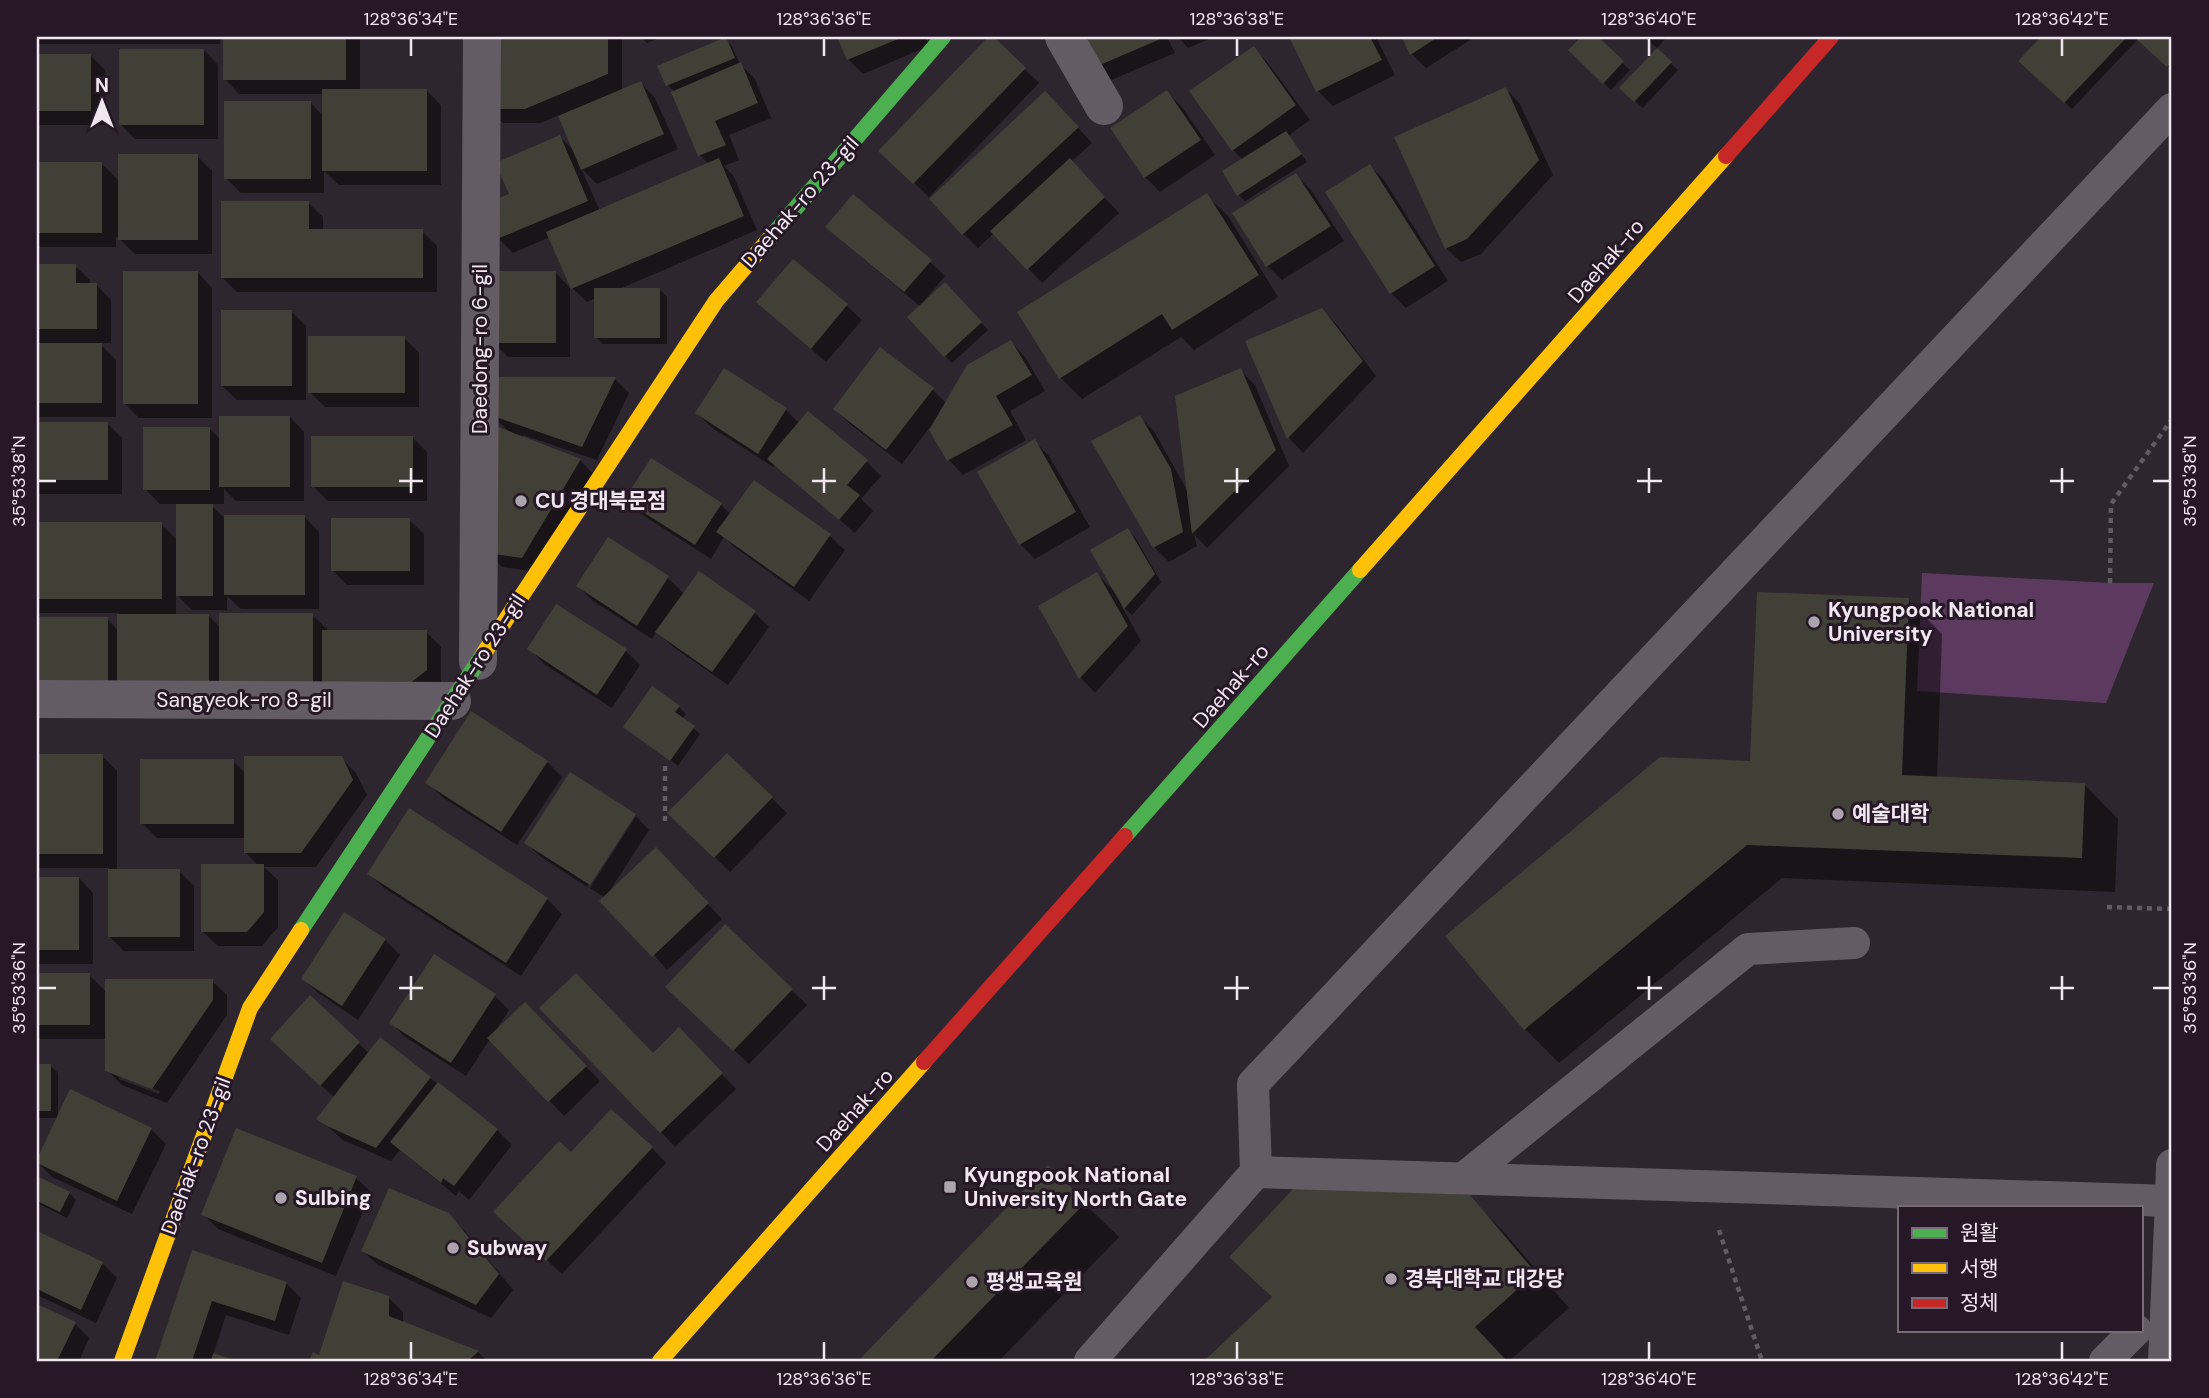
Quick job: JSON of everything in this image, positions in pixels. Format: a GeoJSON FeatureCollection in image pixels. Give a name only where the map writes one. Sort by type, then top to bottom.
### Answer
{"type":"FeatureCollection","features":[{"type":"Feature","properties":{"kind":"main road","name":"Daehak-ro 23-gil"},"geometry":{"type":"LineString","coordinates":[[122,1361],[250,1008],[716,301],[943,37]]}},
{"type":"Feature","properties":{"kind":"main road","name":"Daehak-ro"},"geometry":{"type":"LineString","coordinates":[[660,1361],[1832,37]]}},
{"type":"Feature","properties":{"kind":"street","name":"Daedong-ro 6-gil"},"geometry":{"type":"LineString","coordinates":[[478,661],[482,37]]}},
{"type":"Feature","properties":{"kind":"street"},"geometry":{"type":"LineString","coordinates":[[1064,37],[1104,106]]}},
{"type":"Feature","properties":{"kind":"street","name":"Sangyeok-ro 8-gil"},"geometry":{"type":"LineString","coordinates":[[37,699],[452,701]]}},
{"type":"Feature","properties":{"kind":"lane"},"geometry":{"type":"LineString","coordinates":[[1090,1361],[1256,1172],[1253,1084],[2172,109]]}},
{"type":"Feature","properties":{"kind":"lane"},"geometry":{"type":"LineString","coordinates":[[1464,1178],[1748,949],[1854,943]]}},
{"type":"Feature","properties":{"kind":"lane"},"geometry":{"type":"LineString","coordinates":[[2164,1361],[2170,1298],[2172,1165]]}},
{"type":"Feature","properties":{"kind":"lane"},"geometry":{"type":"LineString","coordinates":[[1256,1172],[2171,1201]]}},
{"type":"Feature","properties":{"kind":"lane"},"geometry":{"type":"LineString","coordinates":[[2142,1324],[2170,1298]]}},
{"type":"Feature","properties":{"kind":"lane"},"geometry":{"type":"LineString","coordinates":[[2105,1361],[2134,1332]]}},
{"type":"Feature","properties":{"kind":"path"},"geometry":{"type":"LineString","coordinates":[[2110,583],[2111,504],[2172,418]]}},
{"type":"Feature","properties":{"kind":"path"},"geometry":{"type":"LineString","coordinates":[[665,766],[665,821]]}},
{"type":"Feature","properties":{"kind":"path"},"geometry":{"type":"LineString","coordinates":[[2107,907],[2172,909]]}},
{"type":"Feature","properties":{"kind":"path"},"geometry":{"type":"LineString","coordinates":[[1704,1186],[1762,1361]]}},
{"type":"Feature","properties":{"kind":"shaded area"},"geometry":{"type":"Polygon","coordinates":[[[1922,573],[2154,583],[2106,703],[1917,691],[1922,573]]]}},
{"type":"Feature","properties":{"kind":"building"},"geometry":{"type":"Polygon","coordinates":[[[223,37],[346,37],[346,80],[223,80],[223,37]]]}},
{"type":"Feature","properties":{"kind":"building"},"geometry":{"type":"Polygon","coordinates":[[[487,37],[608,37],[608,74],[525,109],[487,109],[487,37]]]}},
{"type":"Feature","properties":{"kind":"building"},"geometry":{"type":"Polygon","coordinates":[[[726,37],[735,58],[666,86],[657,66],[726,37]]]}},
{"type":"Feature","properties":{"kind":"building"},"geometry":{"type":"Polygon","coordinates":[[[837,37],[903,37],[847,60],[837,37]]]}},
{"type":"Feature","properties":{"kind":"building"},"geometry":{"type":"Polygon","coordinates":[[[988,37],[994,37],[1026,68],[913,184],[878,151],[988,37]]]}},
{"type":"Feature","properties":{"kind":"building"},"geometry":{"type":"Polygon","coordinates":[[[1080,37],[1165,37],[1093,68],[1080,37]]]}},
{"type":"Feature","properties":{"kind":"building"},"geometry":{"type":"Polygon","coordinates":[[[1289,37],[1370,37],[1382,60],[1316,92],[1289,37]]]}},
{"type":"Feature","properties":{"kind":"building"},"geometry":{"type":"Polygon","coordinates":[[[1402,37],[1438,37],[1410,55],[1402,37]]]}},
{"type":"Feature","properties":{"kind":"building"},"geometry":{"type":"Polygon","coordinates":[[[1581,37],[1598,37],[1624,61],[1603,84],[1568,50],[1581,37]]]}},
{"type":"Feature","properties":{"kind":"building"},"geometry":{"type":"Polygon","coordinates":[[[2041,37],[2127,37],[2064,103],[2018,61],[2041,37]]]}},
{"type":"Feature","properties":{"kind":"building"},"geometry":{"type":"Polygon","coordinates":[[[2134,37],[2172,37],[2172,61],[2167,67],[2134,37]]]}},
{"type":"Feature","properties":{"kind":"building"},"geometry":{"type":"Polygon","coordinates":[[[1254,46],[1296,105],[1232,151],[1189,91],[1254,46]]]}},
{"type":"Feature","properties":{"kind":"building"},"geometry":{"type":"Polygon","coordinates":[[[1657,48],[1672,62],[1634,102],[1619,88],[1657,48]]]}},
{"type":"Feature","properties":{"kind":"building"},"geometry":{"type":"Polygon","coordinates":[[[119,49],[204,49],[204,125],[119,125],[119,49]]]}},
{"type":"Feature","properties":{"kind":"building"},"geometry":{"type":"Polygon","coordinates":[[[37,54],[91,54],[91,111],[37,111],[37,54]]]}},
{"type":"Feature","properties":{"kind":"building"},"geometry":{"type":"Polygon","coordinates":[[[741,62],[758,103],[715,121],[726,145],[698,156],[671,92],[741,62]]]}},
{"type":"Feature","properties":{"kind":"building"},"geometry":{"type":"Polygon","coordinates":[[[641,81],[664,134],[581,170],[558,116],[641,81]]]}},
{"type":"Feature","properties":{"kind":"building"},"geometry":{"type":"Polygon","coordinates":[[[1506,87],[1539,160],[1467,239],[1445,249],[1394,137],[1506,87]]]}},
{"type":"Feature","properties":{"kind":"building"},"geometry":{"type":"Polygon","coordinates":[[[322,89],[427,89],[427,171],[322,171],[322,89]]]}},
{"type":"Feature","properties":{"kind":"building"},"geometry":{"type":"Polygon","coordinates":[[[1167,90],[1201,140],[1144,178],[1110,128],[1167,90]]]}},
{"type":"Feature","properties":{"kind":"building"},"geometry":{"type":"Polygon","coordinates":[[[1045,91],[1079,127],[962,235],[929,199],[1045,91]]]}},
{"type":"Feature","properties":{"kind":"building"},"geometry":{"type":"Polygon","coordinates":[[[224,101],[311,101],[311,179],[224,179],[224,101]]]}},
{"type":"Feature","properties":{"kind":"building"},"geometry":{"type":"Polygon","coordinates":[[[1286,131],[1302,154],[1237,196],[1222,171],[1286,131]]]}},
{"type":"Feature","properties":{"kind":"building"},"geometry":{"type":"Polygon","coordinates":[[[560,135],[588,201],[497,239],[482,205],[509,194],[495,163],[560,135]]]}},
{"type":"Feature","properties":{"kind":"building"},"geometry":{"type":"Polygon","coordinates":[[[118,154],[198,154],[198,240],[118,240],[118,154]]]}},
{"type":"Feature","properties":{"kind":"building"},"geometry":{"type":"Polygon","coordinates":[[[719,158],[744,216],[571,289],[546,232],[719,158]]]}},
{"type":"Feature","properties":{"kind":"building"},"geometry":{"type":"Polygon","coordinates":[[[1070,158],[1105,197],[1027,270],[990,231],[1070,158]]]}},
{"type":"Feature","properties":{"kind":"building"},"geometry":{"type":"Polygon","coordinates":[[[37,162],[102,162],[102,233],[37,233],[37,162]]]}},
{"type":"Feature","properties":{"kind":"building"},"geometry":{"type":"Polygon","coordinates":[[[1370,164],[1435,266],[1390,294],[1325,192],[1370,164]]]}},
{"type":"Feature","properties":{"kind":"building"},"geometry":{"type":"Polygon","coordinates":[[[1296,173],[1331,226],[1266,267],[1232,213],[1296,173]]]}},
{"type":"Feature","properties":{"kind":"building"},"geometry":{"type":"Polygon","coordinates":[[[1207,193],[1259,275],[1172,330],[1162,314],[1059,379],[1017,312],[1207,193]]]}},
{"type":"Feature","properties":{"kind":"building"},"geometry":{"type":"Polygon","coordinates":[[[853,194],[932,260],[904,292],[825,227],[853,194]]]}},
{"type":"Feature","properties":{"kind":"building"},"geometry":{"type":"Polygon","coordinates":[[[221,201],[309,201],[309,229],[423,229],[423,278],[221,278],[221,201]]]}},
{"type":"Feature","properties":{"kind":"building"},"geometry":{"type":"Polygon","coordinates":[[[793,259],[848,304],[811,349],[756,302],[793,259]]]}},
{"type":"Feature","properties":{"kind":"building"},"geometry":{"type":"Polygon","coordinates":[[[37,264],[76,264],[76,283],[97,283],[97,329],[37,329],[37,264]]]}},
{"type":"Feature","properties":{"kind":"building"},"geometry":{"type":"Polygon","coordinates":[[[123,271],[198,271],[198,404],[123,404],[123,271]]]}},
{"type":"Feature","properties":{"kind":"building"},"geometry":{"type":"Polygon","coordinates":[[[491,271],[556,271],[556,343],[491,343],[491,271]]]}},
{"type":"Feature","properties":{"kind":"building"},"geometry":{"type":"Polygon","coordinates":[[[945,282],[982,322],[944,357],[907,317],[945,282]]]}},
{"type":"Feature","properties":{"kind":"building"},"geometry":{"type":"Polygon","coordinates":[[[594,288],[660,288],[660,338],[594,338],[594,288]]]}},
{"type":"Feature","properties":{"kind":"building"},"geometry":{"type":"Polygon","coordinates":[[[1322,308],[1363,361],[1287,439],[1245,341],[1322,308]]]}},
{"type":"Feature","properties":{"kind":"building"},"geometry":{"type":"Polygon","coordinates":[[[221,310],[292,310],[292,386],[221,386],[221,310]]]}},
{"type":"Feature","properties":{"kind":"building"},"geometry":{"type":"Polygon","coordinates":[[[308,336],[405,336],[405,393],[308,393],[308,336]]]}},
{"type":"Feature","properties":{"kind":"building"},"geometry":{"type":"Polygon","coordinates":[[[1011,340],[1032,375],[996,396],[1013,425],[947,461],[929,430],[967,365],[1011,340]]]}},
{"type":"Feature","properties":{"kind":"building"},"geometry":{"type":"Polygon","coordinates":[[[37,343],[102,343],[102,403],[37,403],[37,343]]]}},
{"type":"Feature","properties":{"kind":"building"},"geometry":{"type":"Polygon","coordinates":[[[880,347],[934,388],[886,450],[833,409],[880,347]]]}},
{"type":"Feature","properties":{"kind":"building"},"geometry":{"type":"Polygon","coordinates":[[[724,368],[787,408],[758,454],[695,413],[724,368]]]}},
{"type":"Feature","properties":{"kind":"building"},"geometry":{"type":"Polygon","coordinates":[[[1241,368],[1276,450],[1192,534],[1175,396],[1241,368]]]}},
{"type":"Feature","properties":{"kind":"building"},"geometry":{"type":"Polygon","coordinates":[[[490,377],[616,377],[582,447],[490,415],[490,377]]]}},
{"type":"Feature","properties":{"kind":"building"},"geometry":{"type":"Polygon","coordinates":[[[808,411],[868,460],[847,485],[860,495],[839,520],[767,459],[808,411]]]}},
{"type":"Feature","properties":{"kind":"building"},"geometry":{"type":"Polygon","coordinates":[[[1140,415],[1171,469],[1183,532],[1153,548],[1091,441],[1140,415]]]}},
{"type":"Feature","properties":{"kind":"building"},"geometry":{"type":"Polygon","coordinates":[[[219,416],[290,416],[290,487],[219,487],[219,416]]]}},
{"type":"Feature","properties":{"kind":"building"},"geometry":{"type":"Polygon","coordinates":[[[37,422],[108,422],[108,480],[37,480],[37,422]]]}},
{"type":"Feature","properties":{"kind":"building"},"geometry":{"type":"Polygon","coordinates":[[[488,423],[581,459],[522,558],[486,553],[488,423]]]}},
{"type":"Feature","properties":{"kind":"building"},"geometry":{"type":"Polygon","coordinates":[[[143,427],[210,427],[210,490],[143,490],[143,427]]]}},
{"type":"Feature","properties":{"kind":"building"},"geometry":{"type":"Polygon","coordinates":[[[311,436],[413,436],[413,487],[311,487],[311,436]]]}},
{"type":"Feature","properties":{"kind":"building"},"geometry":{"type":"Polygon","coordinates":[[[1035,439],[1076,512],[1019,545],[977,472],[1035,439]]]}},
{"type":"Feature","properties":{"kind":"building"},"geometry":{"type":"Polygon","coordinates":[[[651,458],[722,503],[695,545],[624,500],[651,458]]]}},
{"type":"Feature","properties":{"kind":"building"},"geometry":{"type":"Polygon","coordinates":[[[754,480],[831,534],[794,587],[716,532],[754,480]]]}},
{"type":"Feature","properties":{"kind":"building"},"geometry":{"type":"Polygon","coordinates":[[[176,504],[213,504],[213,596],[176,596],[176,504]]]}},
{"type":"Feature","properties":{"kind":"building"},"geometry":{"type":"Polygon","coordinates":[[[224,515],[305,515],[305,595],[224,595],[224,515]]]}},
{"type":"Feature","properties":{"kind":"building"},"geometry":{"type":"Polygon","coordinates":[[[331,518],[410,518],[410,571],[331,571],[331,518]]]}},
{"type":"Feature","properties":{"kind":"building"},"geometry":{"type":"Polygon","coordinates":[[[37,522],[162,522],[162,599],[37,599],[37,522]]]}},
{"type":"Feature","properties":{"kind":"building"},"geometry":{"type":"Polygon","coordinates":[[[1128,528],[1155,574],[1124,609],[1090,550],[1128,528]]]}},
{"type":"Feature","properties":{"kind":"building"},"geometry":{"type":"Polygon","coordinates":[[[608,537],[669,576],[637,626],[576,586],[608,537]]]}},
{"type":"Feature","properties":{"kind":"building"},"geometry":{"type":"Polygon","coordinates":[[[699,571],[756,611],[712,672],[655,632],[699,571]]]}},
{"type":"Feature","properties":{"kind":"building"},"geometry":{"type":"Polygon","coordinates":[[[1097,572],[1128,626],[1079,679],[1038,606],[1097,572]]]}},
{"type":"Feature","properties":{"kind":"building","name":"예술대학"},"geometry":{"type":"Polygon","coordinates":[[[1757,592],[1909,598],[1902,775],[2085,783],[2082,858],[1747,845],[1524,1030],[1445,936],[1660,757],[1750,761],[1757,592]]]}},
{"type":"Feature","properties":{"kind":"building"},"geometry":{"type":"Polygon","coordinates":[[[556,604],[627,649],[597,695],[527,649],[556,604]]]}},
{"type":"Feature","properties":{"kind":"building"},"geometry":{"type":"Polygon","coordinates":[[[219,613],[313,613],[313,693],[219,693],[219,613]]]}},
{"type":"Feature","properties":{"kind":"building"},"geometry":{"type":"Polygon","coordinates":[[[117,614],[209,614],[209,694],[117,694],[117,614]]]}},
{"type":"Feature","properties":{"kind":"building"},"geometry":{"type":"Polygon","coordinates":[[[37,617],[108,617],[108,690],[37,688],[37,617]]]}},
{"type":"Feature","properties":{"kind":"building"},"geometry":{"type":"Polygon","coordinates":[[[322,630],[427,630],[427,670],[391,698],[322,698],[322,630]]]}},
{"type":"Feature","properties":{"kind":"building"},"geometry":{"type":"Polygon","coordinates":[[[652,686],[680,706],[675,712],[695,726],[670,761],[623,727],[652,686]]]}},
{"type":"Feature","properties":{"kind":"building"},"geometry":{"type":"Polygon","coordinates":[[[471,711],[548,761],[501,832],[425,783],[471,711]]]}},
{"type":"Feature","properties":{"kind":"building"},"geometry":{"type":"Polygon","coordinates":[[[727,753],[773,797],[714,858],[667,813],[727,753]]]}},
{"type":"Feature","properties":{"kind":"building"},"geometry":{"type":"Polygon","coordinates":[[[37,754],[103,754],[103,854],[37,854],[37,754]]]}},
{"type":"Feature","properties":{"kind":"building"},"geometry":{"type":"Polygon","coordinates":[[[244,756],[342,756],[353,780],[301,853],[244,853],[244,756]]]}},
{"type":"Feature","properties":{"kind":"building"},"geometry":{"type":"Polygon","coordinates":[[[140,759],[234,759],[234,824],[140,824],[140,759]]]}},
{"type":"Feature","properties":{"kind":"building"},"geometry":{"type":"Polygon","coordinates":[[[570,772],[636,814],[590,885],[524,843],[570,772]]]}},
{"type":"Feature","properties":{"kind":"building"},"geometry":{"type":"Polygon","coordinates":[[[409,808],[548,898],[506,963],[367,874],[409,808]]]}},
{"type":"Feature","properties":{"kind":"building"},"geometry":{"type":"Polygon","coordinates":[[[656,847],[709,903],[652,957],[599,901],[656,847]]]}},
{"type":"Feature","properties":{"kind":"building"},"geometry":{"type":"Polygon","coordinates":[[[201,864],[264,864],[264,912],[247,932],[201,932],[201,864]]]}},
{"type":"Feature","properties":{"kind":"building"},"geometry":{"type":"Polygon","coordinates":[[[108,869],[180,869],[180,937],[108,937],[108,869]]]}},
{"type":"Feature","properties":{"kind":"building"},"geometry":{"type":"Polygon","coordinates":[[[37,877],[79,877],[79,950],[37,950],[37,877]]]}},
{"type":"Feature","properties":{"kind":"building"},"geometry":{"type":"Polygon","coordinates":[[[344,912],[386,939],[342,1006],[301,979],[344,912]]]}},
{"type":"Feature","properties":{"kind":"building"},"geometry":{"type":"Polygon","coordinates":[[[725,924],[793,989],[733,1051],[665,987],[725,924]]]}},
{"type":"Feature","properties":{"kind":"building"},"geometry":{"type":"Polygon","coordinates":[[[434,954],[496,994],[451,1063],[389,1023],[434,954]]]}},
{"type":"Feature","properties":{"kind":"building"},"geometry":{"type":"Polygon","coordinates":[[[37,973],[90,973],[90,1025],[37,1025],[37,973]]]}},
{"type":"Feature","properties":{"kind":"building"},"geometry":{"type":"Polygon","coordinates":[[[576,973],[653,1053],[679,1027],[723,1073],[660,1133],[539,1008],[576,973]]]}},
{"type":"Feature","properties":{"kind":"building"},"geometry":{"type":"Polygon","coordinates":[[[105,979],[213,979],[213,1000],[152,1089],[105,1071],[105,979]]]}},
{"type":"Feature","properties":{"kind":"building"},"geometry":{"type":"Polygon","coordinates":[[[310,995],[360,1042],[320,1086],[270,1039],[310,995]]]}},
{"type":"Feature","properties":{"kind":"building"},"geometry":{"type":"Polygon","coordinates":[[[525,1002],[587,1066],[548,1102],[487,1038],[525,1002]]]}},
{"type":"Feature","properties":{"kind":"building"},"geometry":{"type":"Polygon","coordinates":[[[380,1037],[431,1077],[376,1148],[316,1119],[380,1037]]]}},
{"type":"Feature","properties":{"kind":"building"},"geometry":{"type":"Polygon","coordinates":[[[37,1064],[51,1064],[51,1111],[37,1111],[37,1064]]]}},
{"type":"Feature","properties":{"kind":"building"},"geometry":{"type":"Polygon","coordinates":[[[438,1082],[498,1129],[454,1186],[443,1178],[441,1183],[390,1142],[438,1082]]]}},
{"type":"Feature","properties":{"kind":"building"},"geometry":{"type":"Polygon","coordinates":[[[70,1089],[152,1128],[117,1201],[37,1163],[70,1089]]]}},
{"type":"Feature","properties":{"kind":"building"},"geometry":{"type":"Polygon","coordinates":[[[611,1109],[653,1147],[546,1261],[493,1212],[559,1141],[571,1152],[611,1109]]]}},
{"type":"Feature","properties":{"kind":"building"},"geometry":{"type":"Polygon","coordinates":[[[236,1128],[357,1176],[322,1263],[201,1215],[236,1128]]]}},
{"type":"Feature","properties":{"kind":"building","name":"평생교육원"},"geometry":{"type":"Polygon","coordinates":[[[1048,1165],[1086,1202],[931,1361],[858,1361],[1048,1165]]]}},
{"type":"Feature","properties":{"kind":"building"},"geometry":{"type":"Polygon","coordinates":[[[37,1176],[70,1192],[60,1212],[37,1201],[37,1176]]]}},
{"type":"Feature","properties":{"kind":"building","name":"경북대학교 대강당"},"geometry":{"type":"Polygon","coordinates":[[[1296,1186],[1470,1195],[1536,1273],[1475,1327],[1507,1361],[1204,1361],[1272,1297],[1229,1257],[1296,1186]]]}},
{"type":"Feature","properties":{"kind":"building"},"geometry":{"type":"Polygon","coordinates":[[[389,1188],[449,1213],[499,1274],[476,1305],[361,1251],[389,1188]]]}},
{"type":"Feature","properties":{"kind":"building"},"geometry":{"type":"Polygon","coordinates":[[[37,1231],[103,1262],[81,1310],[37,1289],[37,1231]]]}},
{"type":"Feature","properties":{"kind":"building"},"geometry":{"type":"Polygon","coordinates":[[[192,1250],[287,1282],[275,1321],[212,1301],[192,1361],[155,1361],[192,1250]]]}},
{"type":"Feature","properties":{"kind":"building"},"geometry":{"type":"Polygon","coordinates":[[[343,1281],[389,1296],[389,1316],[479,1351],[468,1361],[309,1361],[313,1352],[319,1355],[343,1281]]]}},
{"type":"Feature","properties":{"kind":"building"},"geometry":{"type":"Polygon","coordinates":[[[37,1304],[76,1322],[57,1361],[37,1361],[37,1304]]]}},
{"type":"Feature","properties":{"kind":"building"},"geometry":{"type":"Polygon","coordinates":[[[213,1353],[238,1361],[211,1361],[213,1353]]]}},
{"type":"Feature","properties":{"kind":"traffic: fast"},"geometry":{"type":"LineString","coordinates":[[770,238],[943,37]]}},
{"type":"Feature","properties":{"kind":"traffic: fast"},"geometry":{"type":"LineString","coordinates":[[1125,836],[1360,570]]}},
{"type":"Feature","properties":{"kind":"traffic: fast"},"geometry":{"type":"LineString","coordinates":[[301,930],[484,653]]}},
{"type":"Feature","properties":{"kind":"traffic: slow"},"geometry":{"type":"LineString","coordinates":[[1360,570],[1726,156]]}},
{"type":"Feature","properties":{"kind":"traffic: slow"},"geometry":{"type":"LineString","coordinates":[[484,653],[716,301],[770,238]]}},
{"type":"Feature","properties":{"kind":"traffic: slow"},"geometry":{"type":"LineString","coordinates":[[122,1361],[250,1008],[301,930]]}},
{"type":"Feature","properties":{"kind":"traffic: slow"},"geometry":{"type":"LineString","coordinates":[[660,1361],[924,1062]]}},
{"type":"Feature","properties":{"kind":"traffic: jam"},"geometry":{"type":"LineString","coordinates":[[1726,156],[1831,37]]}},
{"type":"Feature","properties":{"kind":"traffic: jam"},"geometry":{"type":"LineString","coordinates":[[924,1062],[1125,836]]}},
{"type":"Feature","properties":{"kind":"place","name":"CU 경대북문점"},"geometry":{"type":"Point","coordinates":[521,501]}},
{"type":"Feature","properties":{"kind":"place","name":"Kyungpook National University"},"geometry":{"type":"Point","coordinates":[1814,622]}},
{"type":"Feature","properties":{"kind":"place","name":"예술대학"},"geometry":{"type":"Point","coordinates":[1838,814]}},
{"type":"Feature","properties":{"kind":"place","name":"Kyungpook National University North Gate"},"geometry":{"type":"Point","coordinates":[950,1187]}},
{"type":"Feature","properties":{"kind":"place","name":"Sulbing"},"geometry":{"type":"Point","coordinates":[281,1198]}},
{"type":"Feature","properties":{"kind":"place","name":"Subway"},"geometry":{"type":"Point","coordinates":[453,1248]}},
{"type":"Feature","properties":{"kind":"place","name":"경북대학교 대강당"},"geometry":{"type":"Point","coordinates":[1391,1279]}},
{"type":"Feature","properties":{"kind":"place","name":"평생교육원"},"geometry":{"type":"Point","coordinates":[972,1282]}}]}
